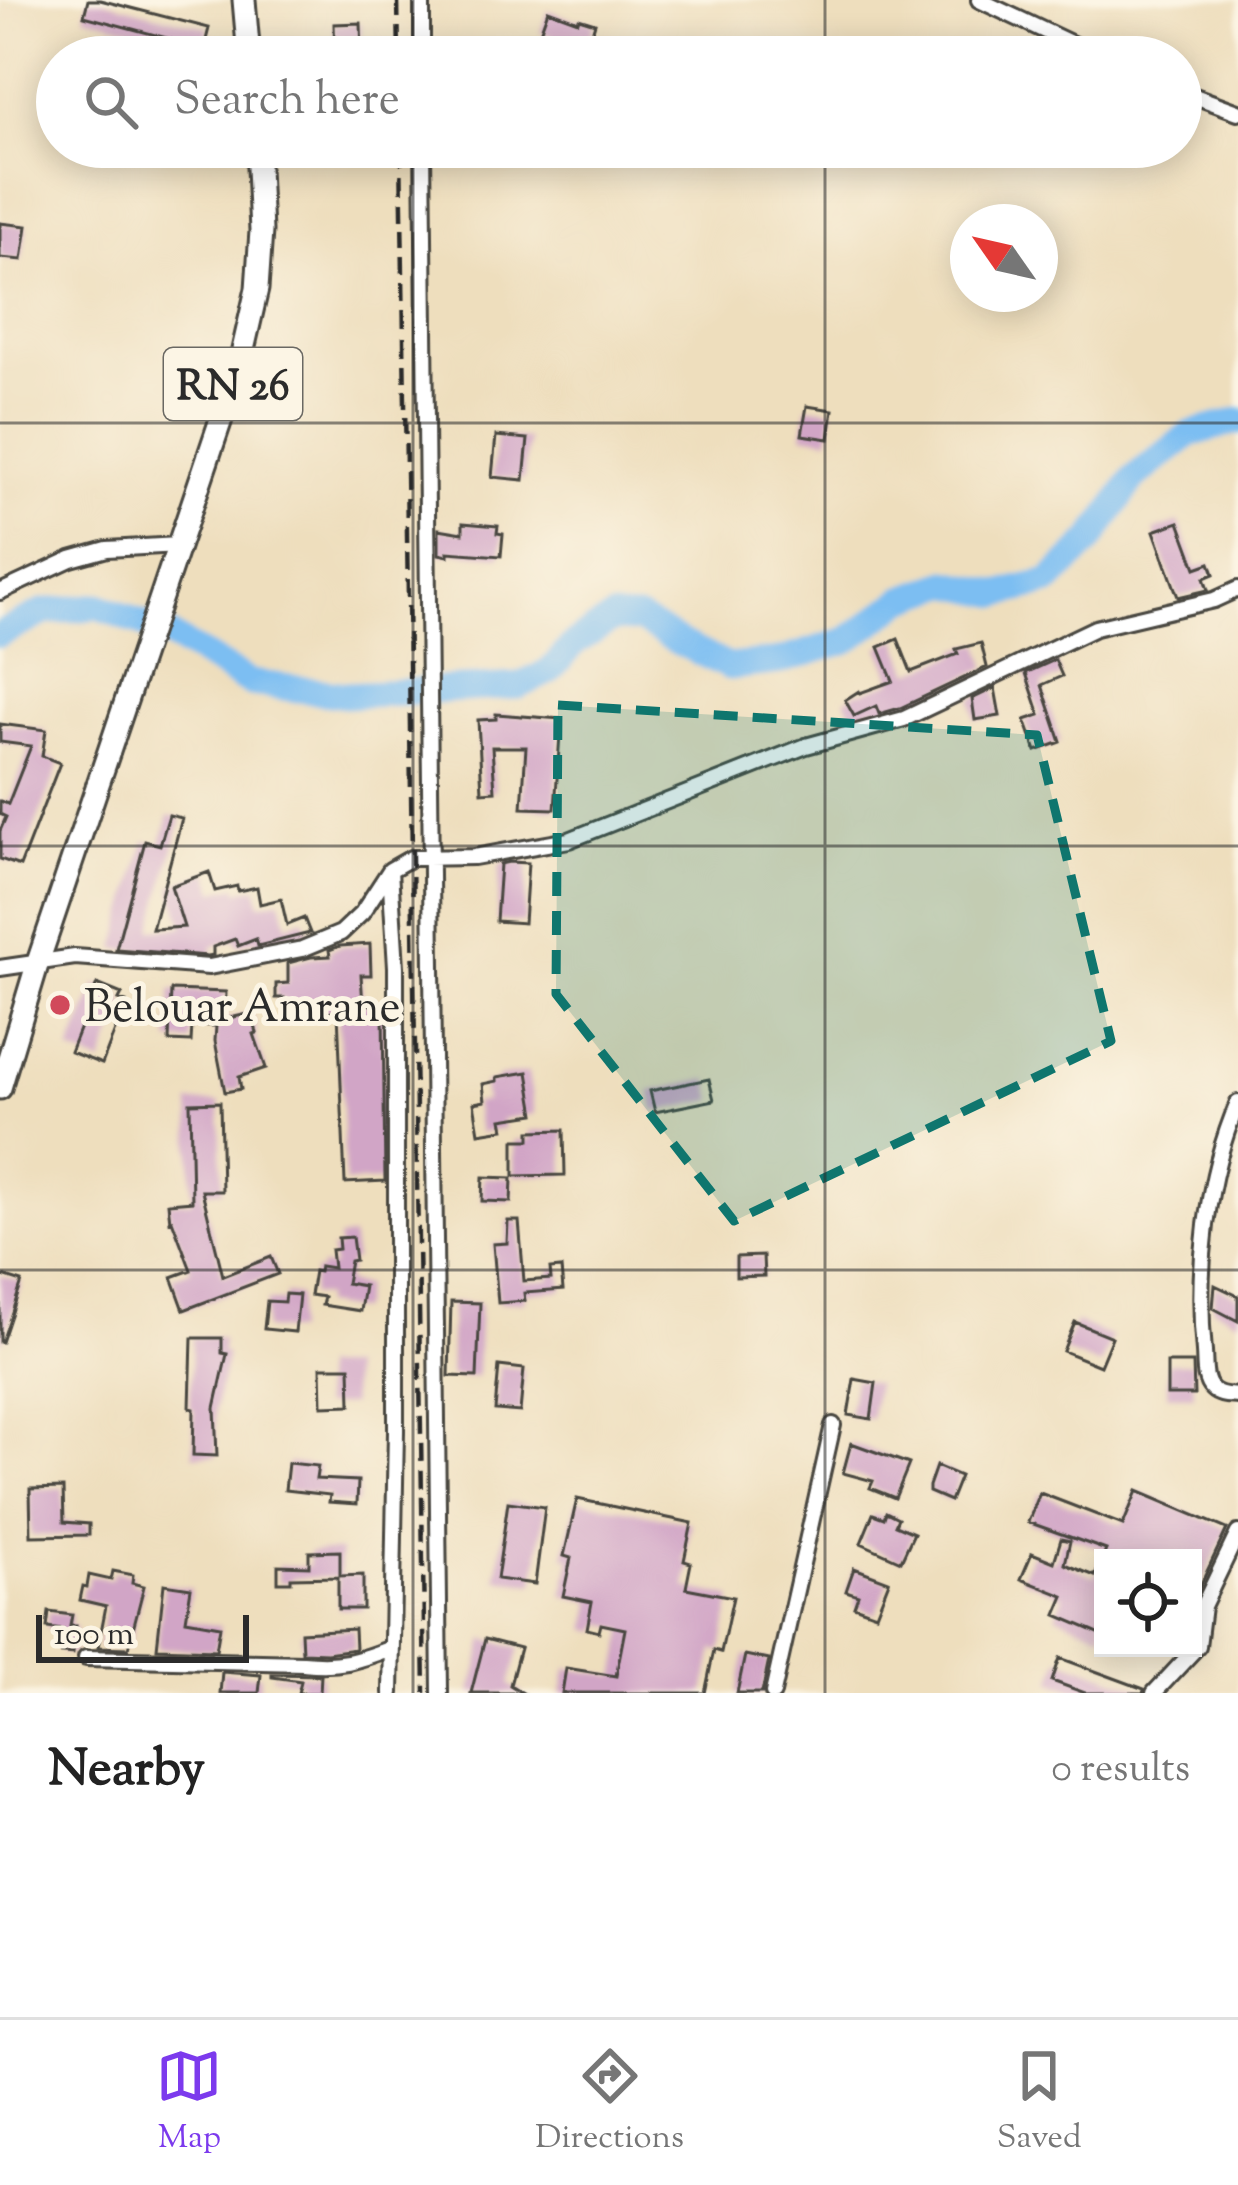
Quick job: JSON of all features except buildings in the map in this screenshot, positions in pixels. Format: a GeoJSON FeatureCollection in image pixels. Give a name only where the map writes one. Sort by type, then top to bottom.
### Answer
{"type":"FeatureCollection","features":[{"type":"Feature","properties":{"kind":"main road"},"geometry":{"type":"LineString","coordinates":[[244,0],[247,36]]}},
{"type":"Feature","properties":{"kind":"main road","name":"RN 26"},"geometry":{"type":"LineString","coordinates":[[0,1088],[240,363],[257,289],[261,231],[257,168]]}},
{"type":"Feature","properties":{"kind":"street"},"geometry":{"type":"LineString","coordinates":[[422,0],[422,36]]}},
{"type":"Feature","properties":{"kind":"street"},"geometry":{"type":"LineString","coordinates":[[979,0],[1055,36]]}},
{"type":"Feature","properties":{"kind":"street"},"geometry":{"type":"LineString","coordinates":[[1202,99],[1238,112]]}},
{"type":"Feature","properties":{"kind":"street"},"geometry":{"type":"LineString","coordinates":[[423,168],[440,1693]]}},
{"type":"Feature","properties":{"kind":"street"},"geometry":{"type":"LineString","coordinates":[[0,592],[89,554],[179,545]]}},
{"type":"Feature","properties":{"kind":"street"},"geometry":{"type":"LineString","coordinates":[[0,968],[75,957],[209,967],[302,949],[341,933],[362,913],[390,870],[411,858],[474,856],[569,840],[806,746],[904,719],[1095,628],[1214,600],[1238,589]]}},
{"type":"Feature","properties":{"kind":"street"},"geometry":{"type":"LineString","coordinates":[[390,870],[396,967],[392,1693]]}},
{"type":"Feature","properties":{"kind":"street"},"geometry":{"type":"LineString","coordinates":[[1238,1103],[1227,1127],[1204,1231],[1201,1324],[1207,1382],[1219,1394],[1238,1396]]}},
{"type":"Feature","properties":{"kind":"street"},"geometry":{"type":"LineString","coordinates":[[773,1693],[833,1425]]}},
{"type":"Feature","properties":{"kind":"street"},"geometry":{"type":"LineString","coordinates":[[1154,1693],[1198,1646],[1203,1606],[1238,1533]]}},
{"type":"Feature","properties":{"kind":"street"},"geometry":{"type":"LineString","coordinates":[[86,1658],[331,1666],[391,1648]]}},
{"type":"Feature","properties":{"kind":"highlighted area"},"geometry":{"type":"Polygon","coordinates":[[[558,705],[1037,735],[1111,1041],[734,1221],[556,994],[558,705]]]}},
{"type":"Feature","properties":{"kind":"waterway"},"geometry":{"type":"LineString","coordinates":[[0,634],[45,612],[99,606],[164,633],[250,683],[346,695],[519,686],[550,671],[576,642],[613,619],[640,620],[729,667],[781,661],[848,640],[904,599],[948,583],[999,594],[1050,582],[1092,540],[1134,478],[1190,434],[1238,421]]}},
{"type":"Feature","properties":{"kind":"railway"},"geometry":{"type":"LineString","coordinates":[[398,0],[399,36]]}},
{"type":"Feature","properties":{"kind":"railway"},"geometry":{"type":"LineString","coordinates":[[401,168],[425,1693]]}},
{"type":"Feature","properties":{"kind":"place","name":"Belouar Amrane"},"geometry":{"type":"Point","coordinates":[60,1005]}}]}
